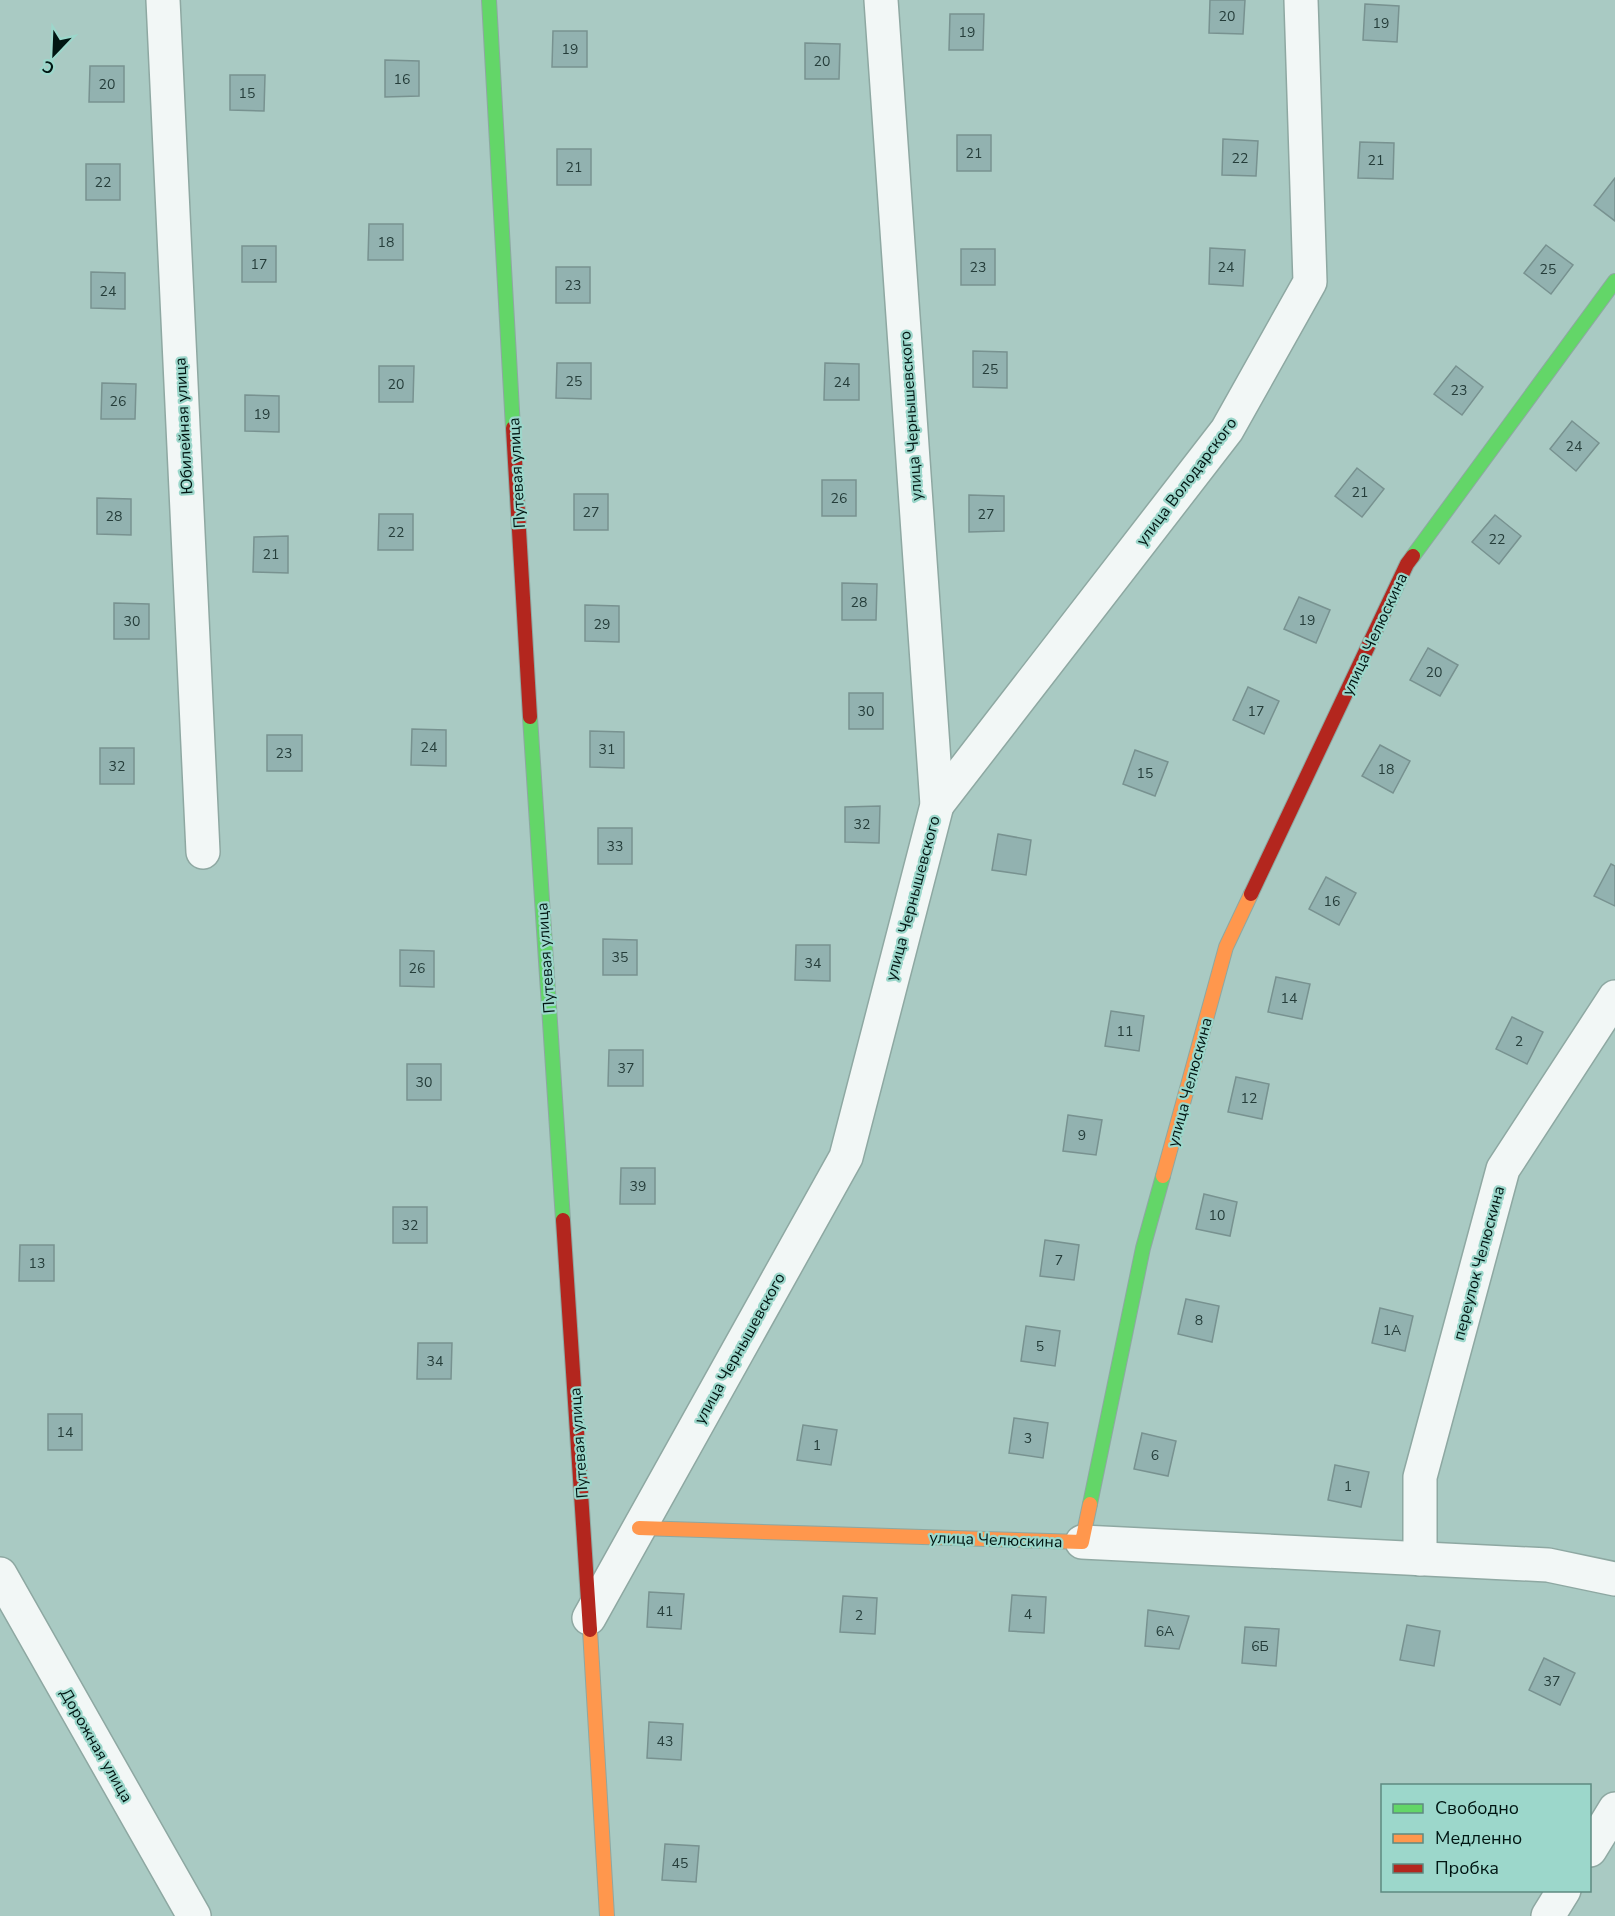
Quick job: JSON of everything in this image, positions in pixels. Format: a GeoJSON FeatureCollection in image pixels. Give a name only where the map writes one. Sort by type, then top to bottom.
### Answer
{"type":"FeatureCollection","features":[{"type":"Feature","properties":{"kind":"street","name":"Юбилейная улица"},"geometry":{"type":"LineString","coordinates":[[163,0],[203,852]]}},
{"type":"Feature","properties":{"kind":"street","name":"Путевая улица"},"geometry":{"type":"LineString","coordinates":[[489,0],[538,854],[607,1916]]}},
{"type":"Feature","properties":{"kind":"street","name":"улица Чернышевского"},"geometry":{"type":"LineString","coordinates":[[589,1618],[846,1157],[937,805],[881,0]]}},
{"type":"Feature","properties":{"kind":"street","name":"улица Володарского"},"geometry":{"type":"LineString","coordinates":[[937,805],[1227,430],[1310,282],[1301,0]]}},
{"type":"Feature","properties":{"kind":"street","name":"улица Челюскина"},"geometry":{"type":"LineString","coordinates":[[639,1528],[1082,1542],[1143,1248],[1226,947],[1407,564],[1615,281]]}},
{"type":"Feature","properties":{"kind":"street","name":"переулок Челюскина"},"geometry":{"type":"LineString","coordinates":[[1420,1559],[1420,1477],[1503,1169],[1615,997]]}},
{"type":"Feature","properties":{"kind":"street"},"geometry":{"type":"LineString","coordinates":[[1082,1542],[1548,1564],[1615,1579]]}},
{"type":"Feature","properties":{"kind":"street","name":"Дорожная улица"},"geometry":{"type":"LineString","coordinates":[[0,1574],[194,1916]]}},
{"type":"Feature","properties":{"kind":"street"},"geometry":{"type":"LineString","coordinates":[[1591,1848],[1615,1809]]}},
{"type":"Feature","properties":{"kind":"street"},"geometry":{"type":"LineString","coordinates":[[1548,1916],[1563,1892]]}},
{"type":"Feature","properties":{"kind":"building"},"geometry":{"type":"Polygon","coordinates":[[[1210,0],[1245,0],[1243,34],[1209,33],[1210,0]]]}},
{"type":"Feature","properties":{"kind":"building"},"geometry":{"type":"Polygon","coordinates":[[[1365,4],[1399,6],[1397,42],[1363,40],[1365,4]]]}},
{"type":"Feature","properties":{"kind":"building"},"geometry":{"type":"Polygon","coordinates":[[[950,14],[984,14],[983,50],[949,50],[950,14]]]}},
{"type":"Feature","properties":{"kind":"building"},"geometry":{"type":"Polygon","coordinates":[[[553,31],[587,31],[587,67],[552,67],[553,31]]]}},
{"type":"Feature","properties":{"kind":"building"},"geometry":{"type":"Polygon","coordinates":[[[805,43],[840,44],[839,79],[805,79],[805,43]]]}},
{"type":"Feature","properties":{"kind":"building"},"geometry":{"type":"Polygon","coordinates":[[[385,60],[419,61],[419,96],[385,97],[385,60]]]}},
{"type":"Feature","properties":{"kind":"building"},"geometry":{"type":"Polygon","coordinates":[[[90,66],[124,66],[124,102],[89,102],[90,66]]]}},
{"type":"Feature","properties":{"kind":"building"},"geometry":{"type":"Polygon","coordinates":[[[230,75],[265,75],[264,111],[230,110],[230,75]]]}},
{"type":"Feature","properties":{"kind":"building"},"geometry":{"type":"Polygon","coordinates":[[[957,135],[991,135],[991,171],[957,171],[957,135]]]}},
{"type":"Feature","properties":{"kind":"building"},"geometry":{"type":"Polygon","coordinates":[[[1223,139],[1258,141],[1256,176],[1222,175],[1223,139]]]}},
{"type":"Feature","properties":{"kind":"building"},"geometry":{"type":"Polygon","coordinates":[[[1360,142],[1394,143],[1393,179],[1358,178],[1360,142]]]}},
{"type":"Feature","properties":{"kind":"building"},"geometry":{"type":"Polygon","coordinates":[[[557,149],[591,149],[591,185],[557,185],[557,149]]]}},
{"type":"Feature","properties":{"kind":"building"},"geometry":{"type":"Polygon","coordinates":[[[86,164],[120,164],[120,200],[86,200],[86,164]]]}},
{"type":"Feature","properties":{"kind":"building"},"geometry":{"type":"Polygon","coordinates":[[[1615,178],[1615,221],[1594,205],[1615,178]]]}},
{"type":"Feature","properties":{"kind":"building"},"geometry":{"type":"Polygon","coordinates":[[[369,224],[403,224],[403,260],[368,260],[369,224]]]}},
{"type":"Feature","properties":{"kind":"building"},"geometry":{"type":"Polygon","coordinates":[[[1546,245],[1573,265],[1551,294],[1524,273],[1546,245]]]}},
{"type":"Feature","properties":{"kind":"building"},"geometry":{"type":"Polygon","coordinates":[[[242,246],[276,246],[276,282],[242,282],[242,246]]]}},
{"type":"Feature","properties":{"kind":"building"},"geometry":{"type":"Polygon","coordinates":[[[1210,248],[1245,250],[1243,286],[1209,284],[1210,248]]]}},
{"type":"Feature","properties":{"kind":"building"},"geometry":{"type":"Polygon","coordinates":[[[961,249],[995,249],[995,285],[961,285],[961,249]]]}},
{"type":"Feature","properties":{"kind":"building"},"geometry":{"type":"Polygon","coordinates":[[[556,267],[590,267],[590,303],[556,303],[556,267]]]}},
{"type":"Feature","properties":{"kind":"building"},"geometry":{"type":"Polygon","coordinates":[[[91,272],[125,273],[125,309],[91,308],[91,272]]]}},
{"type":"Feature","properties":{"kind":"building"},"geometry":{"type":"Polygon","coordinates":[[[973,351],[1007,352],[1007,388],[973,387],[973,351]]]}},
{"type":"Feature","properties":{"kind":"building"},"geometry":{"type":"Polygon","coordinates":[[[557,363],[591,363],[591,399],[556,398],[557,363]]]}},
{"type":"Feature","properties":{"kind":"building"},"geometry":{"type":"Polygon","coordinates":[[[825,363],[859,364],[859,400],[824,400],[825,363]]]}},
{"type":"Feature","properties":{"kind":"building"},"geometry":{"type":"Polygon","coordinates":[[[379,366],[414,366],[413,402],[379,402],[379,366]]]}},
{"type":"Feature","properties":{"kind":"building"},"geometry":{"type":"Polygon","coordinates":[[[1456,366],[1483,387],[1462,415],[1434,394],[1456,366]]]}},
{"type":"Feature","properties":{"kind":"building"},"geometry":{"type":"Polygon","coordinates":[[[102,383],[136,384],[135,419],[101,419],[102,383]]]}},
{"type":"Feature","properties":{"kind":"building"},"geometry":{"type":"Polygon","coordinates":[[[245,395],[279,396],[279,432],[245,431],[245,395]]]}},
{"type":"Feature","properties":{"kind":"building"},"geometry":{"type":"Polygon","coordinates":[[[1572,421],[1599,443],[1576,471],[1550,449],[1572,421]]]}},
{"type":"Feature","properties":{"kind":"building"},"geometry":{"type":"Polygon","coordinates":[[[1357,468],[1384,489],[1362,517],[1335,496],[1357,468]]]}},
{"type":"Feature","properties":{"kind":"building"},"geometry":{"type":"Polygon","coordinates":[[[822,480],[856,480],[856,516],[822,516],[822,480]]]}},
{"type":"Feature","properties":{"kind":"building"},"geometry":{"type":"Polygon","coordinates":[[[574,494],[608,494],[608,530],[574,530],[574,494]]]}},
{"type":"Feature","properties":{"kind":"building"},"geometry":{"type":"Polygon","coordinates":[[[969,495],[1004,496],[1004,531],[969,532],[969,495]]]}},
{"type":"Feature","properties":{"kind":"building"},"geometry":{"type":"Polygon","coordinates":[[[97,498],[131,499],[131,535],[97,534],[97,498]]]}},
{"type":"Feature","properties":{"kind":"building"},"geometry":{"type":"Polygon","coordinates":[[[379,514],[413,514],[413,550],[378,550],[379,514]]]}},
{"type":"Feature","properties":{"kind":"building"},"geometry":{"type":"Polygon","coordinates":[[[1495,515],[1521,536],[1499,564],[1472,542],[1495,515]]]}},
{"type":"Feature","properties":{"kind":"building"},"geometry":{"type":"Polygon","coordinates":[[[288,536],[288,573],[253,572],[254,537],[288,536]]]}},
{"type":"Feature","properties":{"kind":"building"},"geometry":{"type":"Polygon","coordinates":[[[842,583],[877,584],[876,620],[842,620],[842,583]]]}},
{"type":"Feature","properties":{"kind":"building"},"geometry":{"type":"Polygon","coordinates":[[[1299,597],[1330,610],[1316,643],[1284,629],[1299,597]]]}},
{"type":"Feature","properties":{"kind":"building"},"geometry":{"type":"Polygon","coordinates":[[[114,603],[149,604],[149,639],[114,639],[114,603]]]}},
{"type":"Feature","properties":{"kind":"building"},"geometry":{"type":"Polygon","coordinates":[[[585,605],[619,606],[619,642],[585,641],[585,605]]]}},
{"type":"Feature","properties":{"kind":"building"},"geometry":{"type":"Polygon","coordinates":[[[1428,648],[1458,665],[1440,696],[1410,680],[1428,648]]]}},
{"type":"Feature","properties":{"kind":"building"},"geometry":{"type":"Polygon","coordinates":[[[1248,687],[1279,701],[1264,734],[1233,720],[1248,687]]]}},
{"type":"Feature","properties":{"kind":"building"},"geometry":{"type":"Polygon","coordinates":[[[849,693],[883,693],[883,729],[849,729],[849,693]]]}},
{"type":"Feature","properties":{"kind":"building"},"geometry":{"type":"Polygon","coordinates":[[[412,729],[446,730],[446,766],[411,765],[412,729]]]}},
{"type":"Feature","properties":{"kind":"building"},"geometry":{"type":"Polygon","coordinates":[[[590,731],[624,732],[624,768],[590,767],[590,731]]]}},
{"type":"Feature","properties":{"kind":"building"},"geometry":{"type":"Polygon","coordinates":[[[267,735],[302,735],[302,771],[267,771],[267,735]]]}},
{"type":"Feature","properties":{"kind":"building"},"geometry":{"type":"Polygon","coordinates":[[[1380,745],[1410,761],[1393,793],[1362,776],[1380,745]]]}},
{"type":"Feature","properties":{"kind":"building"},"geometry":{"type":"Polygon","coordinates":[[[100,748],[134,748],[134,784],[100,784],[100,748]]]}},
{"type":"Feature","properties":{"kind":"building"},"geometry":{"type":"Polygon","coordinates":[[[1135,750],[1168,762],[1155,796],[1123,784],[1135,750]]]}},
{"type":"Feature","properties":{"kind":"building"},"geometry":{"type":"Polygon","coordinates":[[[880,806],[879,843],[845,842],[845,807],[880,806]]]}},
{"type":"Feature","properties":{"kind":"building"},"geometry":{"type":"Polygon","coordinates":[[[598,828],[632,828],[632,864],[598,864],[598,828]]]}},
{"type":"Feature","properties":{"kind":"building"},"geometry":{"type":"Polygon","coordinates":[[[998,834],[1031,840],[1026,875],[992,870],[998,834]]]}},
{"type":"Feature","properties":{"kind":"building"},"geometry":{"type":"Polygon","coordinates":[[[1611,864],[1615,866],[1615,906],[1594,896],[1611,864]]]}},
{"type":"Feature","properties":{"kind":"building"},"geometry":{"type":"Polygon","coordinates":[[[1326,877],[1356,893],[1339,925],[1309,909],[1326,877]]]}},
{"type":"Feature","properties":{"kind":"building"},"geometry":{"type":"Polygon","coordinates":[[[603,939],[637,940],[637,975],[603,975],[603,939]]]}},
{"type":"Feature","properties":{"kind":"building"},"geometry":{"type":"Polygon","coordinates":[[[796,945],[830,945],[830,981],[795,980],[796,945]]]}},
{"type":"Feature","properties":{"kind":"building"},"geometry":{"type":"Polygon","coordinates":[[[400,950],[434,951],[434,987],[400,986],[400,950]]]}},
{"type":"Feature","properties":{"kind":"building"},"geometry":{"type":"Polygon","coordinates":[[[1276,977],[1310,984],[1302,1019],[1268,1012],[1276,977]]]}},
{"type":"Feature","properties":{"kind":"building"},"geometry":{"type":"Polygon","coordinates":[[[1111,1011],[1144,1016],[1139,1051],[1105,1046],[1111,1011]]]}},
{"type":"Feature","properties":{"kind":"building"},"geometry":{"type":"Polygon","coordinates":[[[1512,1017],[1543,1032],[1527,1064],[1496,1049],[1512,1017]]]}},
{"type":"Feature","properties":{"kind":"building"},"geometry":{"type":"Polygon","coordinates":[[[609,1050],[643,1050],[643,1086],[608,1086],[609,1050]]]}},
{"type":"Feature","properties":{"kind":"building"},"geometry":{"type":"Polygon","coordinates":[[[407,1064],[441,1064],[441,1100],[407,1100],[407,1064]]]}},
{"type":"Feature","properties":{"kind":"building"},"geometry":{"type":"Polygon","coordinates":[[[1236,1077],[1269,1084],[1262,1119],[1228,1112],[1236,1077]]]}},
{"type":"Feature","properties":{"kind":"building"},"geometry":{"type":"Polygon","coordinates":[[[1068,1115],[1102,1120],[1096,1155],[1063,1151],[1068,1115]]]}},
{"type":"Feature","properties":{"kind":"building"},"geometry":{"type":"Polygon","coordinates":[[[621,1168],[655,1168],[655,1204],[620,1204],[621,1168]]]}},
{"type":"Feature","properties":{"kind":"building"},"geometry":{"type":"Polygon","coordinates":[[[1204,1194],[1237,1202],[1230,1236],[1196,1229],[1204,1194]]]}},
{"type":"Feature","properties":{"kind":"building"},"geometry":{"type":"Polygon","coordinates":[[[393,1207],[427,1207],[427,1243],[393,1243],[393,1207]]]}},
{"type":"Feature","properties":{"kind":"building"},"geometry":{"type":"Polygon","coordinates":[[[1045,1240],[1079,1245],[1074,1280],[1040,1276],[1045,1240]]]}},
{"type":"Feature","properties":{"kind":"building"},"geometry":{"type":"Polygon","coordinates":[[[20,1245],[54,1245],[54,1281],[19,1281],[20,1245]]]}},
{"type":"Feature","properties":{"kind":"building"},"geometry":{"type":"Polygon","coordinates":[[[1186,1299],[1219,1306],[1212,1342],[1178,1334],[1186,1299]]]}},
{"type":"Feature","properties":{"kind":"building"},"geometry":{"type":"Polygon","coordinates":[[[1380,1308],[1413,1316],[1405,1351],[1372,1343],[1380,1308]]]}},
{"type":"Feature","properties":{"kind":"building"},"geometry":{"type":"Polygon","coordinates":[[[1026,1326],[1060,1331],[1055,1366],[1021,1361],[1026,1326]]]}},
{"type":"Feature","properties":{"kind":"building"},"geometry":{"type":"Polygon","coordinates":[[[418,1343],[452,1343],[451,1379],[417,1379],[418,1343]]]}},
{"type":"Feature","properties":{"kind":"building"},"geometry":{"type":"Polygon","coordinates":[[[48,1414],[82,1414],[82,1450],[48,1450],[48,1414]]]}},
{"type":"Feature","properties":{"kind":"building"},"geometry":{"type":"Polygon","coordinates":[[[1014,1418],[1048,1423],[1043,1458],[1009,1453],[1014,1418]]]}},
{"type":"Feature","properties":{"kind":"building"},"geometry":{"type":"Polygon","coordinates":[[[803,1425],[837,1430],[831,1465],[797,1460],[803,1425]]]}},
{"type":"Feature","properties":{"kind":"building"},"geometry":{"type":"Polygon","coordinates":[[[1142,1433],[1176,1441],[1168,1476],[1134,1469],[1142,1433]]]}},
{"type":"Feature","properties":{"kind":"building"},"geometry":{"type":"Polygon","coordinates":[[[1335,1465],[1369,1472],[1361,1507],[1328,1500],[1335,1465]]]}},
{"type":"Feature","properties":{"kind":"building"},"geometry":{"type":"Polygon","coordinates":[[[649,1592],[684,1594],[681,1629],[647,1627],[649,1592]]]}},
{"type":"Feature","properties":{"kind":"building"},"geometry":{"type":"Polygon","coordinates":[[[1012,1595],[1046,1597],[1044,1633],[1009,1631],[1012,1595]]]}},
{"type":"Feature","properties":{"kind":"building"},"geometry":{"type":"Polygon","coordinates":[[[843,1596],[877,1598],[875,1634],[840,1632],[843,1596]]]}},
{"type":"Feature","properties":{"kind":"building"},"geometry":{"type":"Polygon","coordinates":[[[1148,1610],[1189,1616],[1179,1649],[1145,1646],[1148,1610]]]}},
{"type":"Feature","properties":{"kind":"building"},"geometry":{"type":"Polygon","coordinates":[[[1407,1625],[1440,1631],[1434,1666],[1400,1660],[1407,1625]]]}},
{"type":"Feature","properties":{"kind":"building"},"geometry":{"type":"Polygon","coordinates":[[[1245,1627],[1279,1629],[1276,1666],[1242,1663],[1245,1627]]]}},
{"type":"Feature","properties":{"kind":"building"},"geometry":{"type":"Polygon","coordinates":[[[1544,1658],[1575,1673],[1560,1705],[1529,1690],[1544,1658]]]}},
{"type":"Feature","properties":{"kind":"building"},"geometry":{"type":"Polygon","coordinates":[[[649,1722],[683,1724],[681,1760],[647,1758],[649,1722]]]}},
{"type":"Feature","properties":{"kind":"building"},"geometry":{"type":"Polygon","coordinates":[[[665,1844],[699,1846],[696,1882],[662,1880],[665,1844]]]}},
{"type":"Feature","properties":{"kind":"traffic: fast"},"geometry":{"type":"LineString","coordinates":[[489,0],[513,428]]}},
{"type":"Feature","properties":{"kind":"traffic: fast"},"geometry":{"type":"LineString","coordinates":[[1413,556],[1615,281]]}},
{"type":"Feature","properties":{"kind":"traffic: fast"},"geometry":{"type":"LineString","coordinates":[[530,717],[563,1220]]}},
{"type":"Feature","properties":{"kind":"traffic: fast"},"geometry":{"type":"LineString","coordinates":[[1090,1504],[1143,1248],[1163,1176]]}},
{"type":"Feature","properties":{"kind":"traffic: slow"},"geometry":{"type":"LineString","coordinates":[[1163,1176],[1226,947],[1251,894]]}},
{"type":"Feature","properties":{"kind":"traffic: slow"},"geometry":{"type":"LineString","coordinates":[[639,1528],[1082,1542],[1090,1504]]}},
{"type":"Feature","properties":{"kind":"traffic: slow"},"geometry":{"type":"LineString","coordinates":[[590,1630],[607,1916]]}},
{"type":"Feature","properties":{"kind":"traffic: jam"},"geometry":{"type":"LineString","coordinates":[[513,428],[530,717]]}},
{"type":"Feature","properties":{"kind":"traffic: jam"},"geometry":{"type":"LineString","coordinates":[[1251,894],[1407,564],[1413,556]]}},
{"type":"Feature","properties":{"kind":"traffic: jam"},"geometry":{"type":"LineString","coordinates":[[563,1220],[590,1630]]}}]}
